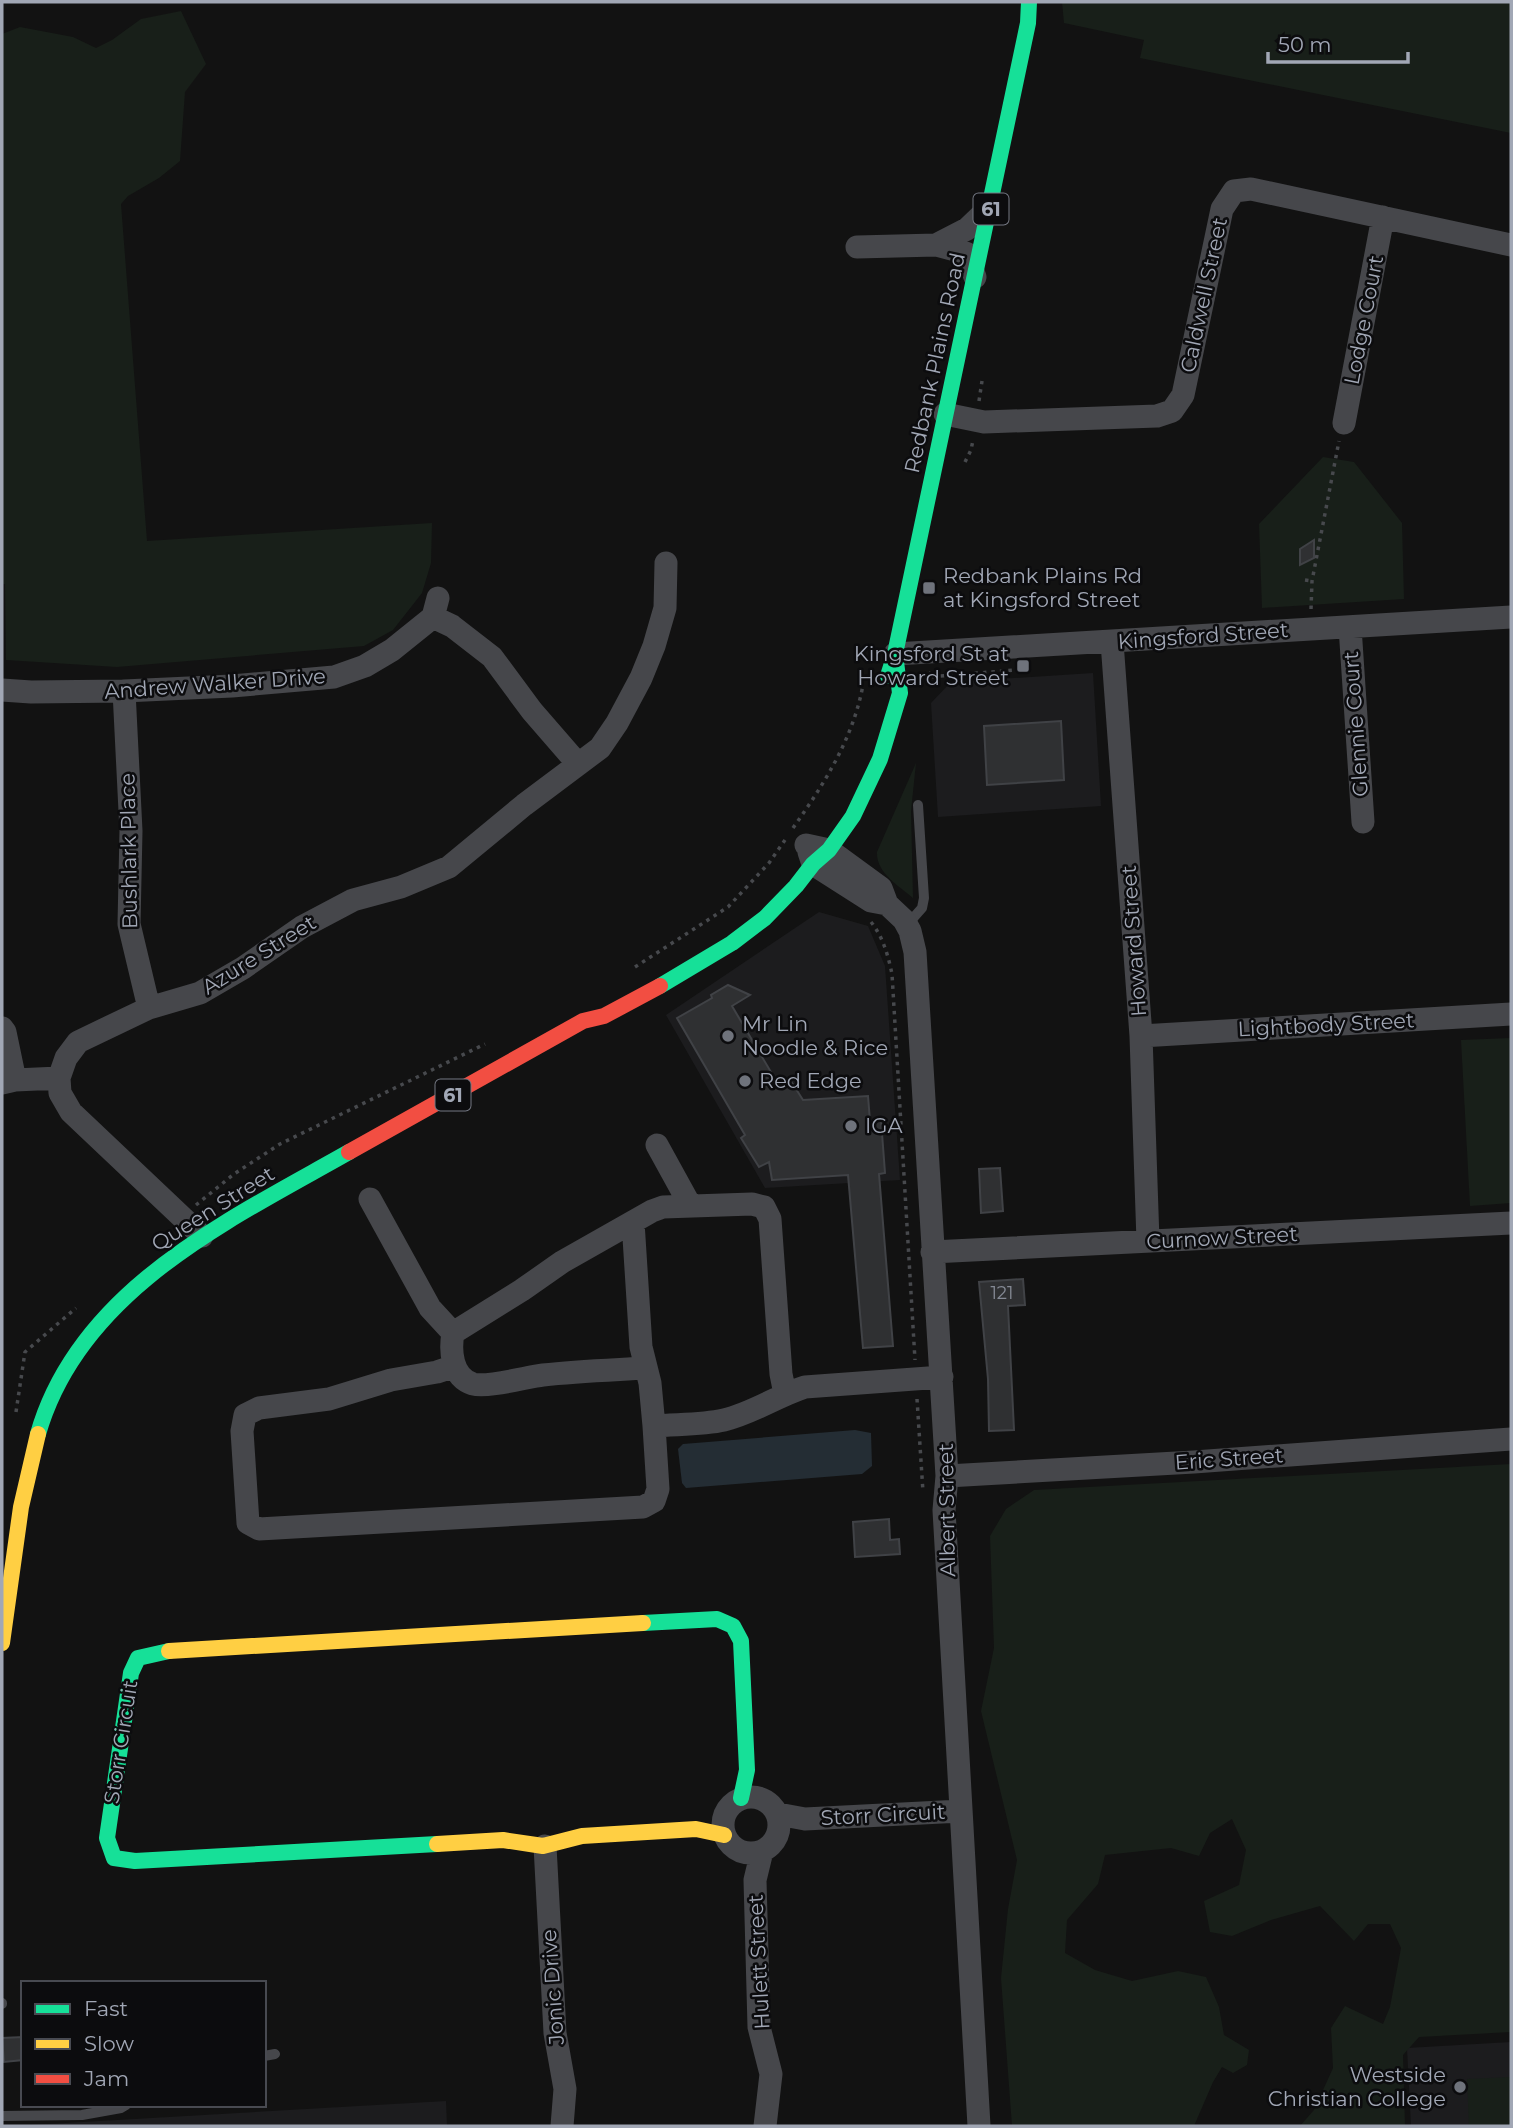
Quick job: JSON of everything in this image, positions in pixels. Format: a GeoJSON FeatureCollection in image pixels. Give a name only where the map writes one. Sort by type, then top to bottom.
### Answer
{"type":"FeatureCollection","features":[{"type":"Feature","properties":{"kind":"main road","name":"Redbank Plains Road"},"geometry":{"type":"LineString","coordinates":[[922,526],[991,205],[1028,23],[1029,2]]}},
{"type":"Feature","properties":{"kind":"main road","name":"Queen Street"},"geometry":{"type":"LineString","coordinates":[[883,689],[895,654],[922,526]]}},
{"type":"Feature","properties":{"kind":"main road","name":"Queen Street"},"geometry":{"type":"LineString","coordinates":[[2,1643],[9,1532],[40,1426],[59,1383],[84,1342],[119,1302],[150,1274],[202,1236],[583,1021],[604,1016],[694,967],[765,918],[796,886],[812,850],[853,816],[880,759],[900,693],[895,654]]}},
{"type":"Feature","properties":{"kind":"main road","name":"Queen Street"},"geometry":{"type":"LineString","coordinates":[[583,1021],[597,1004],[718,933]]}},
{"type":"Feature","properties":{"kind":"main road","name":"Storr Circuit"},"geometry":{"type":"LineString","coordinates":[[696,1829],[582,1836],[545,1846],[519,1840],[503,1840],[135,1861],[114,1858],[107,1838],[131,1673],[138,1658],[158,1652],[717,1619],[733,1626],[741,1641],[747,1770]]}},
{"type":"Feature","properties":{"kind":"street","name":"Caldwell Street"},"geometry":{"type":"LineString","coordinates":[[945,414],[984,422],[1157,416],[1172,411],[1183,396],[1222,209],[1234,191],[1251,189],[1511,245]]}},
{"type":"Feature","properties":{"kind":"street"},"geometry":{"type":"LineString","coordinates":[[936,245],[967,229],[991,205]]}},
{"type":"Feature","properties":{"kind":"street","name":"Lodge Court"},"geometry":{"type":"LineString","coordinates":[[1344,423],[1383,217]]}},
{"type":"Feature","properties":{"kind":"street"},"geometry":{"type":"LineString","coordinates":[[857,247],[936,245],[966,253],[975,277]]}},
{"type":"Feature","properties":{"kind":"street","name":"Azure Street"},"geometry":{"type":"LineString","coordinates":[[59,1078],[66,1058],[78,1042],[149,1008],[200,993],[243,968],[303,927],[354,900],[401,887],[449,867],[600,748],[641,678],[654,646],[665,608],[666,563]]}},
{"type":"Feature","properties":{"kind":"street","name":"Andrew Walker Drive"},"geometry":{"type":"LineString","coordinates":[[2,690],[124,691],[232,686],[334,677],[365,666],[392,650],[435,607],[452,626],[492,657],[532,711],[578,764]]}},
{"type":"Feature","properties":{"kind":"street","name":"Kingsford Street"},"geometry":{"type":"LineString","coordinates":[[895,654],[1511,617]]}},
{"type":"Feature","properties":{"kind":"street","name":"Glennie Court"},"geometry":{"type":"LineString","coordinates":[[1350,627],[1363,821]]}},
{"type":"Feature","properties":{"kind":"street","name":"Howard Street"},"geometry":{"type":"LineString","coordinates":[[1112,642],[1141,1036],[1148,1241]]}},
{"type":"Feature","properties":{"kind":"street","name":"Bushlark Place"},"geometry":{"type":"LineString","coordinates":[[124,691],[131,831],[128,924],[149,1008]]}},
{"type":"Feature","properties":{"kind":"street"},"geometry":{"type":"LineString","coordinates":[[812,850],[881,888],[887,904],[907,925]]}},
{"type":"Feature","properties":{"kind":"street","name":"Albert Street"},"geometry":{"type":"LineString","coordinates":[[907,925],[916,965],[932,1252],[942,1377],[947,1476],[944,1510],[979,2126]]}},
{"type":"Feature","properties":{"kind":"street","name":"Lightbody Street"},"geometry":{"type":"LineString","coordinates":[[1141,1036],[1511,1014]]}},
{"type":"Feature","properties":{"kind":"street"},"geometry":{"type":"LineString","coordinates":[[2,1028],[5,1032],[8,1082],[59,1078],[60,1094],[71,1112],[202,1236]]}},
{"type":"Feature","properties":{"kind":"street"},"geometry":{"type":"LineString","coordinates":[[657,1145],[690,1205]]}},
{"type":"Feature","properties":{"kind":"street"},"geometry":{"type":"LineString","coordinates":[[370,1199],[430,1308],[453,1333]]}},
{"type":"Feature","properties":{"kind":"street"},"geometry":{"type":"LineString","coordinates":[[646,1368],[473,1384],[462,1377],[455,1366],[450,1349],[453,1333],[562,1262],[663,1207],[752,1205],[764,1208],[770,1219],[781,1374],[785,1394]]}},
{"type":"Feature","properties":{"kind":"street"},"geometry":{"type":"LineString","coordinates":[[455,1366],[391,1380],[329,1399],[259,1408],[245,1415],[242,1431],[248,1523],[259,1529],[643,1507],[654,1500],[658,1489],[654,1426],[641,1347],[632,1222]]}},
{"type":"Feature","properties":{"kind":"street","name":"Curnow Street"},"geometry":{"type":"LineString","coordinates":[[932,1252],[1511,1223]]}},
{"type":"Feature","properties":{"kind":"street"},"geometry":{"type":"LineString","coordinates":[[654,1426],[724,1420],[804,1387],[942,1377]]}},
{"type":"Feature","properties":{"kind":"street","name":"Eric Street"},"geometry":{"type":"LineString","coordinates":[[947,1476],[1511,1440]]}},
{"type":"Feature","properties":{"kind":"street"},"geometry":{"type":"LineString","coordinates":[[747,1770],[750,1798]]}},
{"type":"Feature","properties":{"kind":"street"},"geometry":{"type":"LineString","coordinates":[[750,1798],[773,1807],[778,1823],[770,1846],[753,1852],[736,1849],[724,1827],[733,1803],[750,1798]]}},
{"type":"Feature","properties":{"kind":"street","name":"Storr Circuit"},"geometry":{"type":"LineString","coordinates":[[778,1823],[805,1819],[961,1811]]}},
{"type":"Feature","properties":{"kind":"street"},"geometry":{"type":"LineString","coordinates":[[696,1829],[724,1827]]}},
{"type":"Feature","properties":{"kind":"street","name":"Jonic Drive"},"geometry":{"type":"LineString","coordinates":[[545,1846],[556,2051],[563,2069],[565,2089],[562,2126]]}},
{"type":"Feature","properties":{"kind":"street","name":"Hulett Street"},"geometry":{"type":"LineString","coordinates":[[753,1852],[759,2027],[771,2074],[765,2126]]}},
{"type":"Feature","properties":{"kind":"lane"},"geometry":{"type":"LineString","coordinates":[[907,925],[922,908],[924,898],[918,805]]}},
{"type":"Feature","properties":{"kind":"lane"},"geometry":{"type":"LineString","coordinates":[[2,2116],[82,2115],[123,2107]]}},
{"type":"Feature","properties":{"kind":"path"},"geometry":{"type":"LineString","coordinates":[[962,472],[965,459],[971,450],[983,376]]}},
{"type":"Feature","properties":{"kind":"path"},"geometry":{"type":"LineString","coordinates":[[1312,629],[1312,581],[1344,423]]}},
{"type":"Feature","properties":{"kind":"path"},"geometry":{"type":"LineString","coordinates":[[1305,580],[1312,581]]}},
{"type":"Feature","properties":{"kind":"path"},"geometry":{"type":"LineString","coordinates":[[933,653],[929,677],[1028,669]]}},
{"type":"Feature","properties":{"kind":"path"},"geometry":{"type":"LineString","coordinates":[[626,972],[728,907],[769,863],[820,789],[845,744],[858,712],[865,676]]}},
{"type":"Feature","properties":{"kind":"path"},"geometry":{"type":"LineString","coordinates":[[182,1216],[234,1174],[280,1144],[485,1044]]}},
{"type":"Feature","properties":{"kind":"path"},"geometry":{"type":"LineString","coordinates":[[15,1415],[25,1352],[85,1301]]}},
{"type":"Feature","properties":{"kind":"shaded area"},"geometry":{"type":"Polygon","coordinates":[[[1062,2],[1511,2],[1511,133],[1140,58],[1144,40],[1064,23],[1062,2]]]}},
{"type":"Feature","properties":{"kind":"shaded area"},"geometry":{"type":"Polygon","coordinates":[[[181,11],[206,64],[185,92],[180,161],[159,178],[128,196],[121,204],[147,541],[432,523],[431,563],[422,593],[393,630],[364,646],[117,667],[6,660],[5,584],[2,584],[2,34],[20,27],[73,37],[96,48],[141,19],[181,11]]]}},
{"type":"Feature","properties":{"kind":"shaded area"},"geometry":{"type":"Polygon","coordinates":[[[1323,457],[1354,462],[1402,523],[1404,599],[1262,608],[1259,524],[1323,457]]]}},
{"type":"Feature","properties":{"kind":"shaded area"},"geometry":{"type":"Polygon","coordinates":[[[1093,673],[1101,806],[938,817],[931,703],[951,682],[1093,673]]]}},
{"type":"Feature","properties":{"kind":"shaded area"},"geometry":{"type":"Polygon","coordinates":[[[916,763],[911,811],[913,898],[884,873],[877,852],[916,763]]]}},
{"type":"Feature","properties":{"kind":"shaded area"},"geometry":{"type":"Polygon","coordinates":[[[819,912],[868,926],[885,966],[900,1180],[765,1188],[666,1015],[819,912]]]}},
{"type":"Feature","properties":{"kind":"shaded area"},"geometry":{"type":"Polygon","coordinates":[[[1511,1038],[1511,1203],[1470,1206],[1461,1040],[1511,1038]]]}},
{"type":"Feature","properties":{"kind":"shaded area"},"geometry":{"type":"Polygon","coordinates":[[[855,1430],[871,1433],[872,1466],[862,1474],[686,1488],[682,1483],[678,1449],[683,1444],[855,1430]]]}},
{"type":"Feature","properties":{"kind":"shaded area"},"geometry":{"type":"Polygon","coordinates":[[[1511,1464],[1511,2032],[1419,2037],[1403,2055],[1405,2126],[1300,2126],[1314,2110],[1333,2068],[1331,2028],[1345,2006],[1383,2024],[1390,2007],[1401,1948],[1390,1924],[1368,1924],[1354,1941],[1320,1906],[1271,1920],[1232,1936],[1210,1932],[1204,1901],[1239,1885],[1246,1850],[1232,1819],[1210,1833],[1199,1856],[1171,1848],[1105,1855],[1098,1884],[1067,1920],[1065,1953],[1095,1970],[1132,1981],[1178,1971],[1206,1977],[1219,2007],[1224,2035],[1249,2050],[1247,2065],[1233,2073],[1222,2067],[1194,2126],[1012,2126],[1001,1978],[1008,1909],[1017,1860],[981,1711],[994,1648],[990,1536],[1006,1509],[1034,1490],[1511,1464]]]}},
{"type":"Feature","properties":{"kind":"shaded area","name":"Westside Christian College"},"geometry":{"type":"Polygon","coordinates":[[[1511,2042],[1511,2126],[1411,2126],[1407,2048],[1511,2042]]]}},
{"type":"Feature","properties":{"kind":"shaded area"},"geometry":{"type":"Polygon","coordinates":[[[1511,2077],[1511,2126],[1469,2126],[1467,2079],[1511,2077]]]}},
{"type":"Feature","properties":{"kind":"shaded area"},"geometry":{"type":"Polygon","coordinates":[[[446,2101],[447,2126],[13,2126],[446,2101]]]}},
{"type":"Feature","properties":{"kind":"building"},"geometry":{"type":"Polygon","coordinates":[[[1314,540],[1314,558],[1300,565],[1300,549],[1314,540]]]}},
{"type":"Feature","properties":{"kind":"building"},"geometry":{"type":"Polygon","coordinates":[[[1061,721],[1064,780],[987,785],[984,726],[1061,721]]]}},
{"type":"Feature","properties":{"kind":"building","name":"Red Edge"},"geometry":{"type":"Polygon","coordinates":[[[728,985],[750,995],[732,1006],[778,1084],[789,1078],[803,1100],[868,1096],[870,1121],[881,1120],[885,1173],[879,1174],[893,1346],[863,1348],[848,1175],[772,1180],[769,1162],[759,1167],[741,1138],[745,1135],[677,1018],[712,998],[711,995],[728,985]]]}},
{"type":"Feature","properties":{"kind":"building"},"geometry":{"type":"Polygon","coordinates":[[[1000,1168],[1003,1211],[981,1213],[979,1169],[1000,1168]]]}},
{"type":"Feature","properties":{"kind":"building"},"geometry":{"type":"Polygon","coordinates":[[[1023,1279],[1025,1305],[1008,1306],[1014,1430],[989,1431],[988,1379],[979,1282],[1023,1279]]]}},
{"type":"Feature","properties":{"kind":"building"},"geometry":{"type":"Polygon","coordinates":[[[889,1519],[890,1540],[899,1539],[900,1554],[855,1557],[853,1522],[889,1519]]]}},
{"type":"Feature","properties":{"kind":"building"},"geometry":{"type":"Polygon","coordinates":[[[21,2037],[21,2060],[4,2062],[2,2038],[21,2037]]]}},
{"type":"Feature","properties":{"kind":"traffic: fast"},"geometry":{"type":"LineString","coordinates":[[888,676],[895,654],[1028,23],[1029,2]]}},
{"type":"Feature","properties":{"kind":"traffic: fast"},"geometry":{"type":"LineString","coordinates":[[660,986],[732,943],[765,918],[829,850],[853,816],[880,759],[900,693],[895,654]]}},
{"type":"Feature","properties":{"kind":"traffic: fast"},"geometry":{"type":"LineString","coordinates":[[38,1434],[58,1383],[87,1339],[123,1299],[209,1233],[349,1152]]}},
{"type":"Feature","properties":{"kind":"traffic: fast"},"geometry":{"type":"LineString","coordinates":[[643,1623],[717,1619],[733,1626],[741,1641],[747,1770],[741,1798]]}},
{"type":"Feature","properties":{"kind":"traffic: fast"},"geometry":{"type":"LineString","coordinates":[[169,1651],[138,1658],[131,1673],[107,1838],[114,1858],[135,1861],[437,1844]]}},
{"type":"Feature","properties":{"kind":"traffic: slow"},"geometry":{"type":"LineString","coordinates":[[2,1643],[21,1507],[38,1434]]}},
{"type":"Feature","properties":{"kind":"traffic: slow"},"geometry":{"type":"LineString","coordinates":[[169,1651],[643,1623]]}},
{"type":"Feature","properties":{"kind":"traffic: slow"},"geometry":{"type":"LineString","coordinates":[[437,1844],[503,1840],[543,1846],[582,1836],[696,1829],[724,1835]]}},
{"type":"Feature","properties":{"kind":"traffic: jam"},"geometry":{"type":"LineString","coordinates":[[349,1152],[583,1021],[604,1016],[660,986]]}},
{"type":"Feature","properties":{"kind":"place","name":"Redbank Plains Rd at Kingsford Street"},"geometry":{"type":"Point","coordinates":[929,588]}},
{"type":"Feature","properties":{"kind":"place","name":"Kingsford St at Howard Street"},"geometry":{"type":"Point","coordinates":[1023,666]}},
{"type":"Feature","properties":{"kind":"place","name":"Mr Lin Noodle & Rice"},"geometry":{"type":"Point","coordinates":[728,1036]}},
{"type":"Feature","properties":{"kind":"place","name":"Red Edge"},"geometry":{"type":"Point","coordinates":[745,1081]}},
{"type":"Feature","properties":{"kind":"place","name":"IGA"},"geometry":{"type":"Point","coordinates":[851,1126]}},
{"type":"Feature","properties":{"kind":"place","name":"Westside Christian College"},"geometry":{"type":"Point","coordinates":[1460,2087]}}]}
